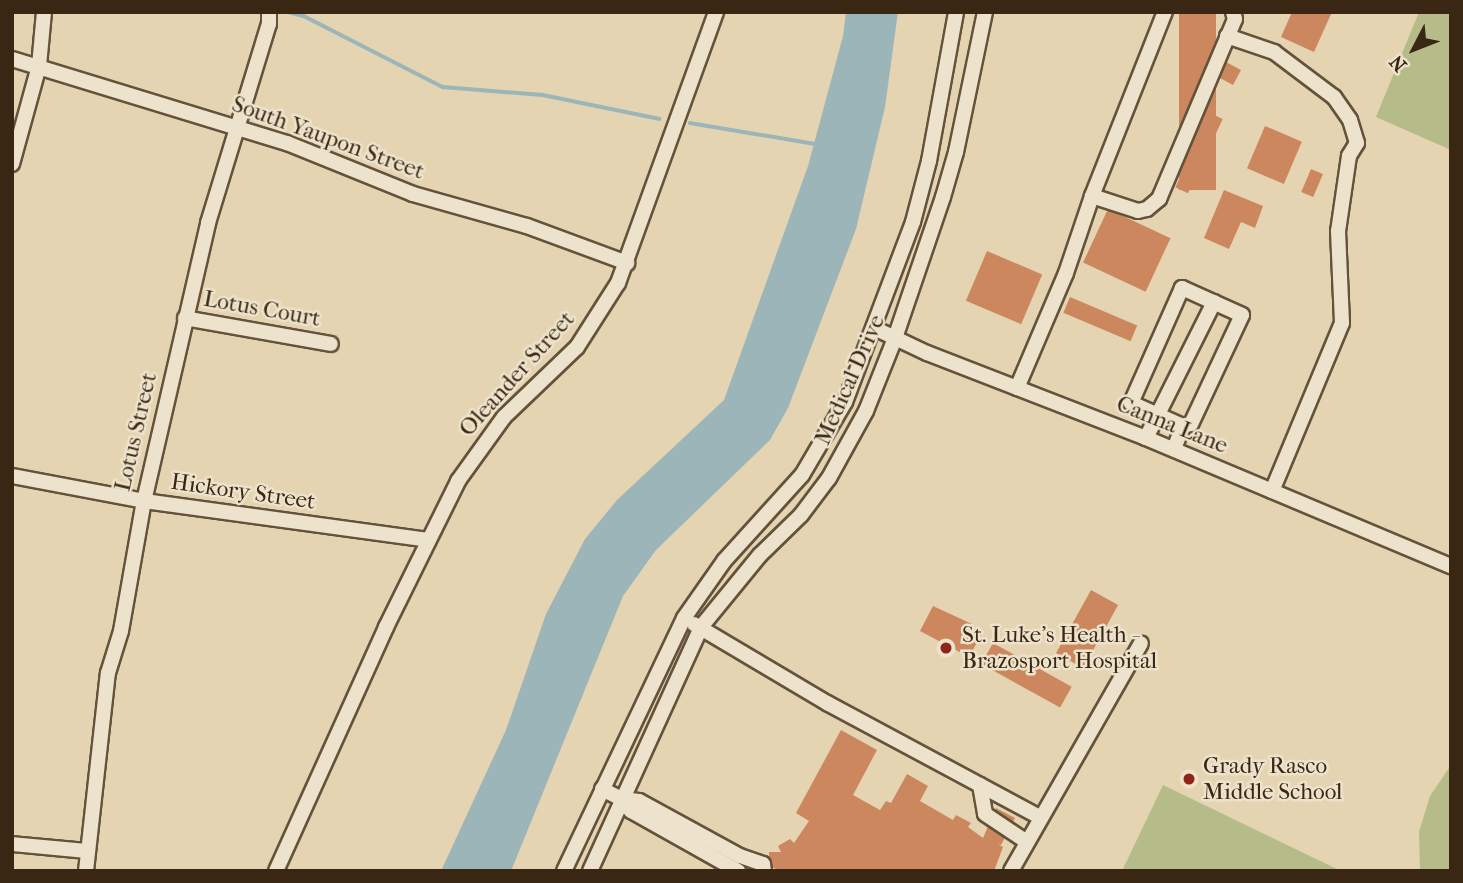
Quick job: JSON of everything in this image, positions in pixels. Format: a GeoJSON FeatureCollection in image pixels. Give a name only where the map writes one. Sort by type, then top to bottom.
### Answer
{"type":"FeatureCollection","features":[{"type":"Feature","properties":{"kind":"street"},"geometry":{"type":"LineString","coordinates":[[12,163],[39,66],[44,12]]}},
{"type":"Feature","properties":{"kind":"street","name":"Lotus Street"},"geometry":{"type":"LineString","coordinates":[[86,871],[108,673],[121,631],[144,501],[208,223],[269,24],[269,12]]}},
{"type":"Feature","properties":{"kind":"street","name":"Oleander Street"},"geometry":{"type":"LineString","coordinates":[[276,871],[428,540],[458,481],[504,417],[577,347],[618,283],[716,12]]}},
{"type":"Feature","properties":{"kind":"street","name":"Medical Drive"},"geometry":{"type":"LineString","coordinates":[[564,871],[684,618],[724,561],[809,464],[845,402],[913,222],[929,161],[956,12]]}},
{"type":"Feature","properties":{"kind":"street","name":"Medical Drive"},"geometry":{"type":"LineString","coordinates":[[590,871],[701,627],[753,563],[801,515],[829,478],[866,411],[895,338],[956,152],[985,12]]}},
{"type":"Feature","properties":{"kind":"street"},"geometry":{"type":"LineString","coordinates":[[1017,388],[1066,273],[1092,196],[1165,12]]}},
{"type":"Feature","properties":{"kind":"street"},"geometry":{"type":"LineString","coordinates":[[1092,196],[1138,211],[1147,209],[1159,199],[1235,19],[1233,12]]}},
{"type":"Feature","properties":{"kind":"street"},"geometry":{"type":"LineString","coordinates":[[1227,36],[1274,52],[1334,97],[1350,120],[1357,143],[1349,156],[1338,231],[1342,323],[1272,491]]}},
{"type":"Feature","properties":{"kind":"street","name":"South Yaupon Street"},"geometry":{"type":"LineString","coordinates":[[12,59],[286,143],[413,194],[527,226],[627,264]]}},
{"type":"Feature","properties":{"kind":"street"},"geometry":{"type":"LineString","coordinates":[[1182,288],[1214,302],[1242,315],[1191,424],[1183,426],[1131,403],[1182,288]]}},
{"type":"Feature","properties":{"kind":"street"},"geometry":{"type":"LineString","coordinates":[[1146,438],[1156,415],[1162,412],[1214,302]]}},
{"type":"Feature","properties":{"kind":"street","name":"Lotus Court"},"geometry":{"type":"LineString","coordinates":[[185,318],[331,344]]}},
{"type":"Feature","properties":{"kind":"street","name":"Canna Lane"},"geometry":{"type":"LineString","coordinates":[[874,328],[1017,388],[1174,449],[1451,566]]}},
{"type":"Feature","properties":{"kind":"street"},"geometry":{"type":"LineString","coordinates":[[1174,449],[1183,426]]}},
{"type":"Feature","properties":{"kind":"street","name":"Hickory Street"},"geometry":{"type":"LineString","coordinates":[[12,477],[144,501],[428,540]]}},
{"type":"Feature","properties":{"kind":"street"},"geometry":{"type":"LineString","coordinates":[[684,618],[806,691],[1040,817]]}},
{"type":"Feature","properties":{"kind":"street"},"geometry":{"type":"LineString","coordinates":[[1011,871],[1141,643]]}},
{"type":"Feature","properties":{"kind":"street"},"geometry":{"type":"LineString","coordinates":[[980,785],[985,814],[1027,842]]}},
{"type":"Feature","properties":{"kind":"street"},"geometry":{"type":"LineString","coordinates":[[602,789],[622,799],[639,801],[736,867],[763,864],[764,871]]}},
{"type":"Feature","properties":{"kind":"street"},"geometry":{"type":"LineString","coordinates":[[12,844],[88,852]]}},
{"type":"Feature","properties":{"kind":"green space"},"geometry":{"type":"Polygon","coordinates":[[[1419,12],[1451,12],[1451,150],[1376,117],[1419,12]]]}},
{"type":"Feature","properties":{"kind":"green space"},"geometry":{"type":"Polygon","coordinates":[[[1451,765],[1451,871],[1420,871],[1419,832],[1430,796],[1451,765]]]}},
{"type":"Feature","properties":{"kind":"green space"},"geometry":{"type":"Polygon","coordinates":[[[1163,785],[1339,870],[1339,871],[1122,871],[1163,785]]]}},
{"type":"Feature","properties":{"kind":"water"},"geometry":{"type":"Polygon","coordinates":[[[846,12],[898,12],[885,107],[856,229],[788,408],[770,440],[656,550],[623,596],[511,871],[441,871],[506,730],[546,614],[585,539],[617,500],[724,400],[808,166],[843,36],[846,12]]]}},
{"type":"Feature","properties":{"kind":"building"},"geometry":{"type":"Polygon","coordinates":[[[1179,12],[1216,12],[1216,190],[1179,190],[1179,12]]]}},
{"type":"Feature","properties":{"kind":"building"},"geometry":{"type":"Polygon","coordinates":[[[1292,12],[1332,12],[1314,52],[1281,37],[1292,12]]]}},
{"type":"Feature","properties":{"kind":"building"},"geometry":{"type":"Polygon","coordinates":[[[1226,62],[1241,70],[1233,85],[1218,77],[1226,62]]]}},
{"type":"Feature","properties":{"kind":"building"},"geometry":{"type":"Polygon","coordinates":[[[1210,113],[1223,119],[1188,193],[1175,187],[1210,113]]]}},
{"type":"Feature","properties":{"kind":"building"},"geometry":{"type":"Polygon","coordinates":[[[1265,126],[1302,142],[1284,184],[1247,168],[1265,126]]]}},
{"type":"Feature","properties":{"kind":"building"},"geometry":{"type":"Polygon","coordinates":[[[1311,169],[1323,174],[1313,197],[1301,192],[1311,169]]]}},
{"type":"Feature","properties":{"kind":"building"},"geometry":{"type":"Polygon","coordinates":[[[1224,190],[1263,206],[1255,228],[1241,222],[1229,249],[1204,238],[1224,190]]]}},
{"type":"Feature","properties":{"kind":"building"},"geometry":{"type":"Polygon","coordinates":[[[1108,209],[1171,238],[1146,292],[1083,262],[1108,209]]]}},
{"type":"Feature","properties":{"kind":"building"},"geometry":{"type":"Polygon","coordinates":[[[987,251],[1042,274],[1021,324],[966,301],[987,251]]]}},
{"type":"Feature","properties":{"kind":"building"},"geometry":{"type":"Polygon","coordinates":[[[1070,297],[1137,326],[1131,341],[1063,313],[1070,297]]]}},
{"type":"Feature","properties":{"kind":"building"},"geometry":{"type":"Polygon","coordinates":[[[1091,590],[1118,605],[1083,668],[1056,653],[1091,590]]]}},
{"type":"Feature","properties":{"kind":"building"},"geometry":{"type":"Polygon","coordinates":[[[933,606],[972,624],[971,627],[982,633],[969,657],[920,631],[933,606]]]}},
{"type":"Feature","properties":{"kind":"building"},"geometry":{"type":"Polygon","coordinates":[[[993,643],[1072,687],[1060,708],[981,664],[993,643]]]}},
{"type":"Feature","properties":{"kind":"building"},"geometry":{"type":"Polygon","coordinates":[[[841,730],[877,750],[853,795],[880,810],[886,801],[891,803],[907,774],[928,786],[920,801],[953,820],[956,815],[971,823],[968,827],[983,838],[996,808],[1015,818],[1001,845],[998,844],[1003,847],[994,871],[775,871],[775,868],[769,868],[769,852],[781,852],[778,846],[790,839],[794,843],[809,821],[796,813],[841,730]]]}},
{"type":"Feature","properties":{"kind":"waterway"},"geometry":{"type":"LineString","coordinates":[[288,12],[304,16],[443,87],[543,95],[660,119]]}},
{"type":"Feature","properties":{"kind":"waterway"},"geometry":{"type":"LineString","coordinates":[[690,123],[816,144]]}},
{"type":"Feature","properties":{"kind":"place","name":"St. Luke's Health - Brazosport Hospital"},"geometry":{"type":"Point","coordinates":[946,648]}},
{"type":"Feature","properties":{"kind":"place","name":"Grady Rasco Middle School"},"geometry":{"type":"Point","coordinates":[1189,779]}}]}
